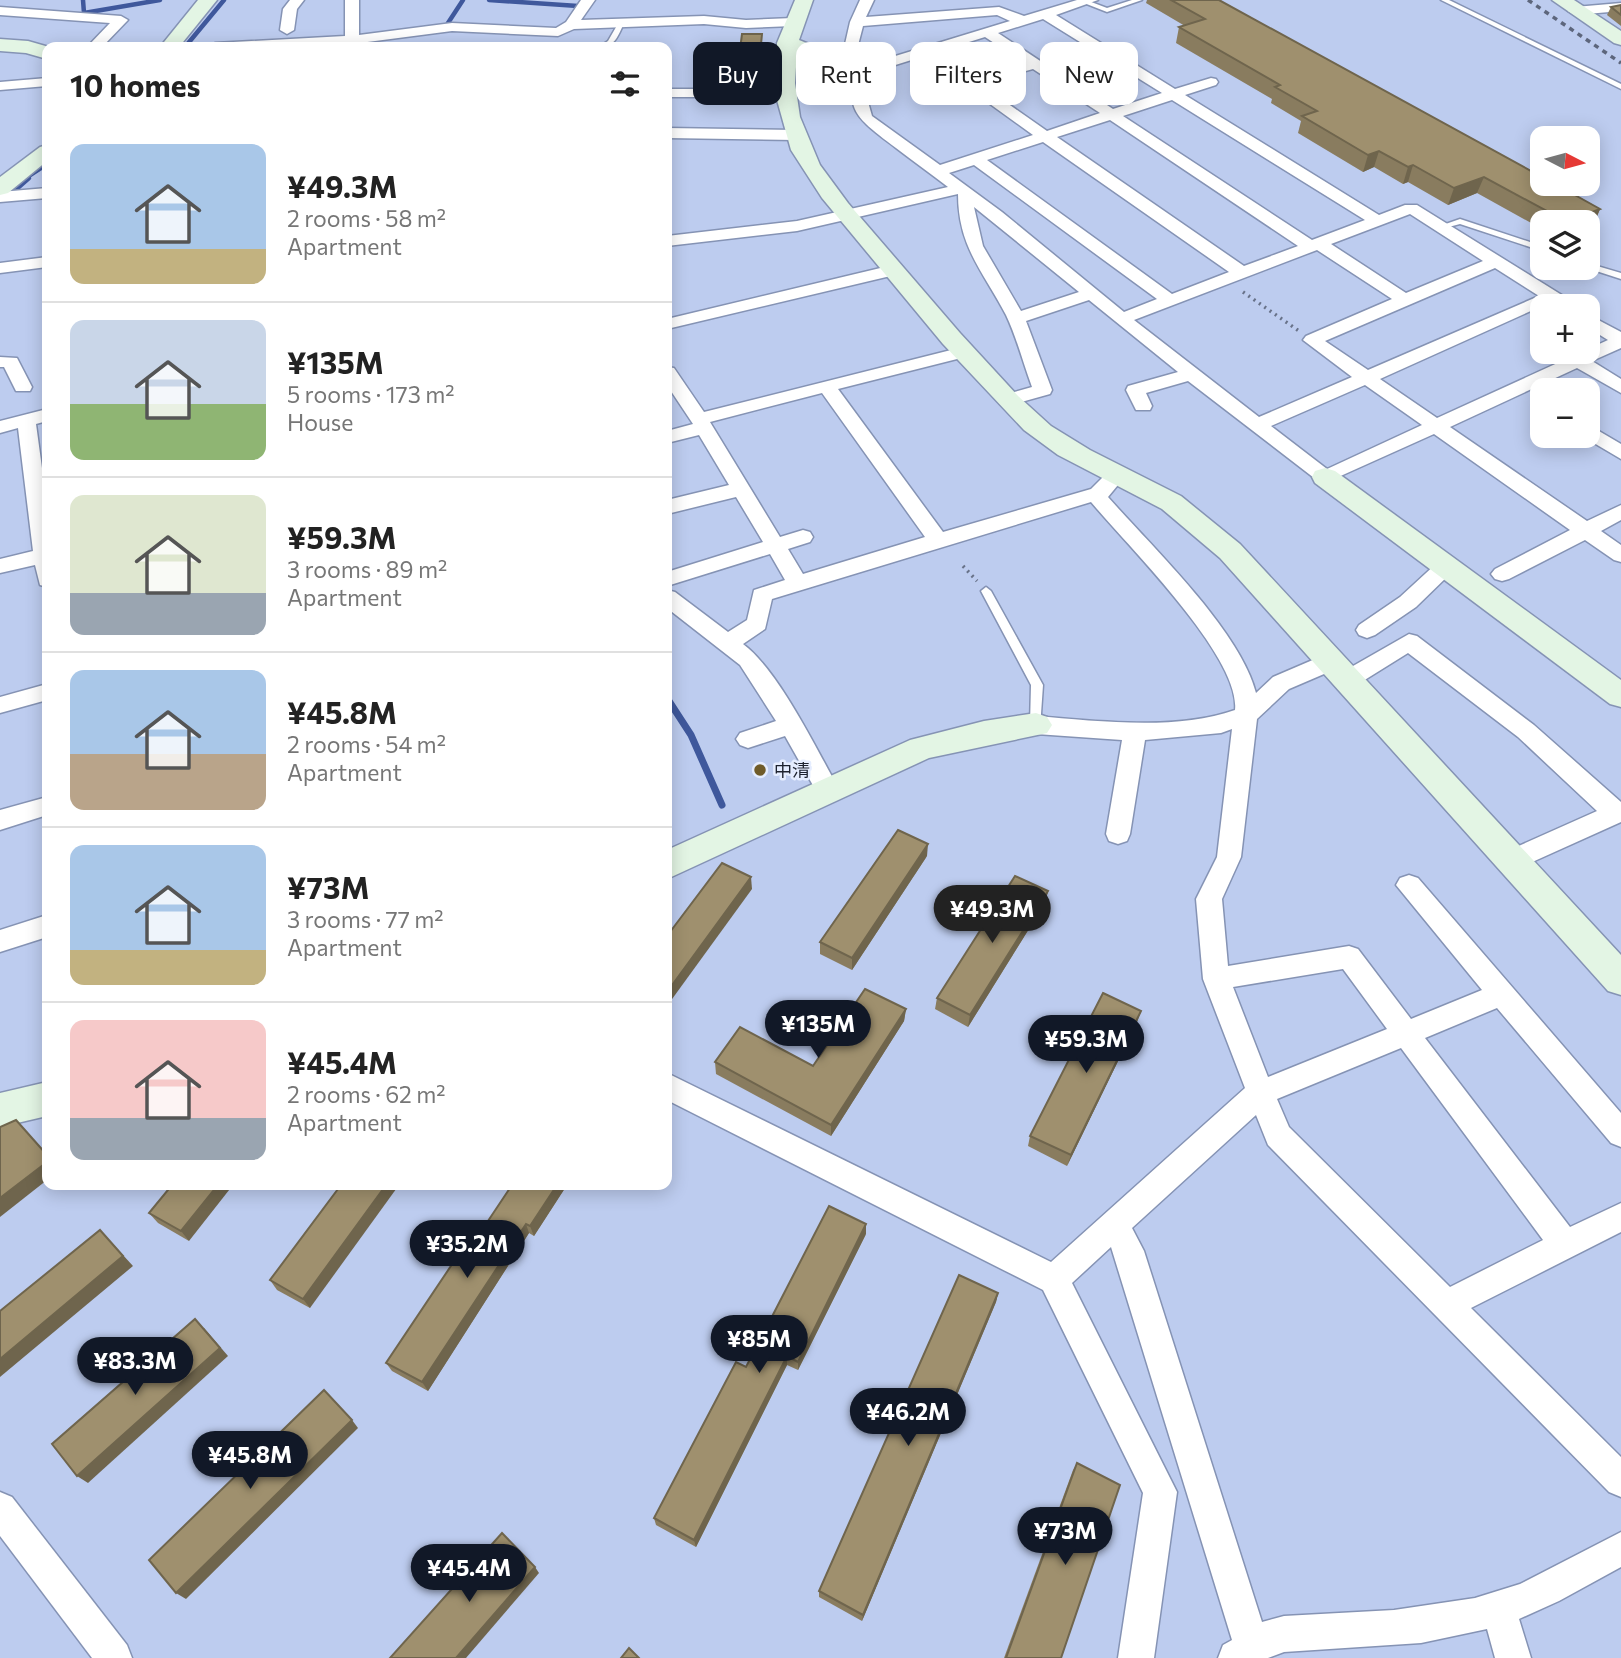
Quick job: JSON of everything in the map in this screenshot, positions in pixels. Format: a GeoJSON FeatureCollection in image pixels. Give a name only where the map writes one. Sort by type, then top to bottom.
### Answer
{"type":"FeatureCollection","features":[{"type":"Feature","properties":{"kind":"street"},"geometry":{"type":"LineString","coordinates":[[173,42],[208,0]]}},
{"type":"Feature","properties":{"kind":"street"},"geometry":{"type":"LineString","coordinates":[[287,30],[290,9],[297,0]]}},
{"type":"Feature","properties":{"kind":"street"},"geometry":{"type":"LineString","coordinates":[[352,0],[352,40]]}},
{"type":"Feature","properties":{"kind":"street"},"geometry":{"type":"LineString","coordinates":[[338,42],[413,28],[558,32],[571,24],[588,0]]}},
{"type":"Feature","properties":{"kind":"street"},"geometry":{"type":"LineString","coordinates":[[804,0],[790,33],[785,73],[795,135],[818,177],[893,270],[1007,401],[1043,433],[1080,456],[1108,483]]}},
{"type":"Feature","properties":{"kind":"street"},"geometry":{"type":"LineString","coordinates":[[853,42],[857,22],[867,0]]}},
{"type":"Feature","properties":{"kind":"street"},"geometry":{"type":"LineString","coordinates":[[896,59],[1088,1]]}},
{"type":"Feature","properties":{"kind":"street"},"geometry":{"type":"LineString","coordinates":[[1568,5],[1621,7]]}},
{"type":"Feature","properties":{"kind":"street"},"geometry":{"type":"LineString","coordinates":[[1568,5],[1621,39]]}},
{"type":"Feature","properties":{"kind":"street"},"geometry":{"type":"LineString","coordinates":[[857,22],[996,6],[1023,21]]}},
{"type":"Feature","properties":{"kind":"street"},"geometry":{"type":"LineString","coordinates":[[0,11],[121,20],[99,42]]}},
{"type":"Feature","properties":{"kind":"street"},"geometry":{"type":"LineString","coordinates":[[1044,14],[1378,221]]}},
{"type":"Feature","properties":{"kind":"street"},"geometry":{"type":"LineString","coordinates":[[571,24],[621,23],[669,16],[790,33],[798,42]]}},
{"type":"Feature","properties":{"kind":"street"},"geometry":{"type":"LineString","coordinates":[[413,28],[424,42]]}},
{"type":"Feature","properties":{"kind":"street"},"geometry":{"type":"LineString","coordinates":[[987,32],[1403,299]]}},
{"type":"Feature","properties":{"kind":"street"},"geometry":{"type":"LineString","coordinates":[[0,45],[28,47],[42,51]]}},
{"type":"Feature","properties":{"kind":"street"},"geometry":{"type":"LineString","coordinates":[[1033,64],[968,83],[1045,136],[1233,276]]}},
{"type":"Feature","properties":{"kind":"street"},"geometry":{"type":"LineString","coordinates":[[0,86],[42,82]]}},
{"type":"Feature","properties":{"kind":"street"},"geometry":{"type":"LineString","coordinates":[[938,171],[1211,82]]}},
{"type":"Feature","properties":{"kind":"street"},"geometry":{"type":"LineString","coordinates":[[672,93],[787,93]]}},
{"type":"Feature","properties":{"kind":"street"},"geometry":{"type":"LineString","coordinates":[[860,105],[866,118],[964,191],[1191,374],[1445,567],[1621,696]]}},
{"type":"Feature","properties":{"kind":"street"},"geometry":{"type":"LineString","coordinates":[[672,134],[795,135]]}},
{"type":"Feature","properties":{"kind":"street"},"geometry":{"type":"LineString","coordinates":[[976,159],[1168,299]]}},
{"type":"Feature","properties":{"kind":"street"},"geometry":{"type":"LineString","coordinates":[[0,188],[42,160]]}},
{"type":"Feature","properties":{"kind":"street"},"geometry":{"type":"LineString","coordinates":[[672,240],[797,226],[964,191]]}},
{"type":"Feature","properties":{"kind":"street"},"geometry":{"type":"LineString","coordinates":[[964,191],[970,236],[982,266],[1016,319],[1043,390],[1007,401]]}},
{"type":"Feature","properties":{"kind":"street"},"geometry":{"type":"LineString","coordinates":[[0,197],[42,193]]}},
{"type":"Feature","properties":{"kind":"street"},"geometry":{"type":"LineString","coordinates":[[1122,319],[1168,299],[1411,208],[1547,294]]}},
{"type":"Feature","properties":{"kind":"street"},"geometry":{"type":"LineString","coordinates":[[1312,340],[1494,262]]}},
{"type":"Feature","properties":{"kind":"street"},"geometry":{"type":"LineString","coordinates":[[0,268],[42,263]]}},
{"type":"Feature","properties":{"kind":"street"},"geometry":{"type":"LineString","coordinates":[[672,323],[893,270]]}},
{"type":"Feature","properties":{"kind":"street"},"geometry":{"type":"LineString","coordinates":[[1016,319],[1091,294]]}},
{"type":"Feature","properties":{"kind":"street"},"geometry":{"type":"LineString","coordinates":[[1257,425],[1530,314]]}},
{"type":"Feature","properties":{"kind":"street"},"geometry":{"type":"LineString","coordinates":[[1600,330],[1618,345],[1600,352]]}},
{"type":"Feature","properties":{"kind":"street"},"geometry":{"type":"LineString","coordinates":[[1312,340],[1621,555]]}},
{"type":"Feature","properties":{"kind":"street"},"geometry":{"type":"LineString","coordinates":[[672,435],[827,387],[963,352]]}},
{"type":"Feature","properties":{"kind":"street"},"geometry":{"type":"LineString","coordinates":[[0,362],[11,362],[23,387]]}},
{"type":"Feature","properties":{"kind":"street"},"geometry":{"type":"LineString","coordinates":[[1325,477],[1573,364]]}},
{"type":"Feature","properties":{"kind":"street"},"geometry":{"type":"LineString","coordinates":[[1584,364],[1621,387]]}},
{"type":"Feature","properties":{"kind":"street"},"geometry":{"type":"LineString","coordinates":[[1143,406],[1135,390],[1191,374]]}},
{"type":"Feature","properties":{"kind":"street"},"geometry":{"type":"LineString","coordinates":[[672,380],[797,582]]}},
{"type":"Feature","properties":{"kind":"street"},"geometry":{"type":"LineString","coordinates":[[827,387],[939,541]]}},
{"type":"Feature","properties":{"kind":"street"},"geometry":{"type":"LineString","coordinates":[[1523,388],[1530,392]]}},
{"type":"Feature","properties":{"kind":"street"},"geometry":{"type":"LineString","coordinates":[[0,427],[42,416]]}},
{"type":"Feature","properties":{"kind":"street"},"geometry":{"type":"LineString","coordinates":[[26,421],[42,528]]}},
{"type":"Feature","properties":{"kind":"street"},"geometry":{"type":"LineString","coordinates":[[1600,439],[1621,453]]}},
{"type":"Feature","properties":{"kind":"street"},"geometry":{"type":"LineString","coordinates":[[1108,483],[1098,498],[1213,630],[1241,679],[1247,704],[1229,857],[1209,899],[1216,979],[1278,1136],[1621,1480]]}},
{"type":"Feature","properties":{"kind":"street"},"geometry":{"type":"LineString","coordinates":[[729,642],[757,624],[762,595],[797,582],[939,541],[1108,483],[1152,491],[1204,526],[1230,551],[1621,980]]}},
{"type":"Feature","properties":{"kind":"street"},"geometry":{"type":"LineString","coordinates":[[672,506],[740,489]]}},
{"type":"Feature","properties":{"kind":"street"},"geometry":{"type":"LineString","coordinates":[[1502,574],[1621,513]]}},
{"type":"Feature","properties":{"kind":"street"},"geometry":{"type":"LineString","coordinates":[[672,577],[803,537]]}},
{"type":"Feature","properties":{"kind":"street"},"geometry":{"type":"LineString","coordinates":[[0,566],[42,556]]}},
{"type":"Feature","properties":{"kind":"street"},"geometry":{"type":"LineString","coordinates":[[1367,630],[1408,602],[1445,567]]}},
{"type":"Feature","properties":{"kind":"street"},"geometry":{"type":"LineString","coordinates":[[672,601],[748,659],[791,725],[827,789]]}},
{"type":"Feature","properties":{"kind":"street"},"geometry":{"type":"LineString","coordinates":[[672,863],[921,748],[984,733],[1036,725],[1135,732],[1221,724],[1246,715],[1280,683],[1339,671],[1409,642],[1526,731],[1618,813],[1512,860]]}},
{"type":"Feature","properties":{"kind":"street"},"geometry":{"type":"LineString","coordinates":[[0,705],[42,693]]}},
{"type":"Feature","properties":{"kind":"street"},"geometry":{"type":"LineString","coordinates":[[748,739],[791,725]]}},
{"type":"Feature","properties":{"kind":"street"},"geometry":{"type":"LineString","coordinates":[[1118,834],[1135,732]]}},
{"type":"Feature","properties":{"kind":"street"},"geometry":{"type":"LineString","coordinates":[[0,820],[42,807]]}},
{"type":"Feature","properties":{"kind":"street"},"geometry":{"type":"LineString","coordinates":[[1409,885],[1621,1134]]}},
{"type":"Feature","properties":{"kind":"street"},"geometry":{"type":"LineString","coordinates":[[0,941],[42,928]]}},
{"type":"Feature","properties":{"kind":"street"},"geometry":{"type":"LineString","coordinates":[[1216,979],[1349,957],[1564,1244]]}},
{"type":"Feature","properties":{"kind":"street"},"geometry":{"type":"LineString","coordinates":[[1054,1279],[1261,1093],[1502,994]]}},
{"type":"Feature","properties":{"kind":"street"},"geometry":{"type":"LineString","coordinates":[[672,1088],[1054,1279],[1160,1492],[1136,1658]]}},
{"type":"Feature","properties":{"kind":"street"},"geometry":{"type":"LineString","coordinates":[[0,1110],[42,1100]]}},
{"type":"Feature","properties":{"kind":"street"},"geometry":{"type":"LineString","coordinates":[[1446,1305],[1621,1217]]}},
{"type":"Feature","properties":{"kind":"street"},"geometry":{"type":"LineString","coordinates":[[1115,1225],[1129,1251],[1244,1652],[1269,1637],[1284,1634],[1445,1621],[1499,1609],[1522,1601],[1621,1549]]}},
{"type":"Feature","properties":{"kind":"street"},"geometry":{"type":"LineString","coordinates":[[0,1509],[114,1658]]}},
{"type":"Feature","properties":{"kind":"street"},"geometry":{"type":"LineString","coordinates":[[1499,1609],[1513,1658]]}},
{"type":"Feature","properties":{"kind":"lane"},"geometry":{"type":"LineString","coordinates":[[1088,1],[1107,10],[1139,0]]}},
{"type":"Feature","properties":{"kind":"lane"},"geometry":{"type":"LineString","coordinates":[[1444,0],[1621,87]]}},
{"type":"Feature","properties":{"kind":"lane"},"geometry":{"type":"LineString","coordinates":[[611,42],[621,23]]}},
{"type":"Feature","properties":{"kind":"lane"},"geometry":{"type":"LineString","coordinates":[[1441,227],[1460,221],[1530,245]]}},
{"type":"Feature","properties":{"kind":"lane"},"geometry":{"type":"LineString","coordinates":[[1600,269],[1621,276]]}},
{"type":"Feature","properties":{"kind":"lane"},"geometry":{"type":"LineString","coordinates":[[986,590],[1037,685],[1036,725]]}},
{"type":"Feature","properties":{"kind":"path"},"geometry":{"type":"LineString","coordinates":[[1233,276],[1312,340]]}},
{"type":"Feature","properties":{"kind":"building"},"geometry":{"type":"Polygon","coordinates":[[[1171,0],[1219,0],[1530,170],[1530,196],[1577,196],[1600,209],[1545,210],[1484,177],[1454,188],[1413,165],[1408,167],[1379,151],[1368,155],[1302,116],[1317,111],[1275,87],[1280,85],[1179,27],[1205,19],[1171,0]]]}},
{"type":"Feature","properties":{"kind":"building"},"geometry":{"type":"Polygon","coordinates":[[[1621,5],[1621,15],[1611,7],[1621,5]]]}},
{"type":"Feature","properties":{"kind":"building"},"geometry":{"type":"Polygon","coordinates":[[[742,34],[762,34],[761,42],[741,42],[742,34]]]}},
{"type":"Feature","properties":{"kind":"building"},"geometry":{"type":"Polygon","coordinates":[[[898,830],[928,844],[852,958],[820,942],[898,830]]]}},
{"type":"Feature","properties":{"kind":"building"},"geometry":{"type":"Polygon","coordinates":[[[722,863],[751,877],[672,985],[672,929],[722,863]]]}},
{"type":"Feature","properties":{"kind":"building"},"geometry":{"type":"Polygon","coordinates":[[[1015,876],[1048,891],[970,1015],[937,998],[1015,876]]]}},
{"type":"Feature","properties":{"kind":"building"},"geometry":{"type":"Polygon","coordinates":[[[865,989],[906,1009],[831,1125],[715,1062],[740,1027],[813,1066],[865,989]]]}},
{"type":"Feature","properties":{"kind":"building"},"geometry":{"type":"Polygon","coordinates":[[[1103,993],[1141,1011],[1071,1155],[1030,1136],[1103,993]]]}},
{"type":"Feature","properties":{"kind":"building"},"geometry":{"type":"Polygon","coordinates":[[[16,1120],[42,1149],[42,1166],[0,1198],[0,1127],[16,1120]]]}},
{"type":"Feature","properties":{"kind":"building"},"geometry":{"type":"Polygon","coordinates":[[[168,1190],[214,1190],[181,1231],[149,1213],[168,1190]]]}},
{"type":"Feature","properties":{"kind":"building"},"geometry":{"type":"Polygon","coordinates":[[[337,1190],[382,1190],[303,1299],[270,1280],[337,1190]]]}},
{"type":"Feature","properties":{"kind":"building"},"geometry":{"type":"Polygon","coordinates":[[[509,1190],[554,1190],[530,1226],[526,1224],[422,1382],[386,1363],[479,1224],[484,1227],[509,1190]]]}},
{"type":"Feature","properties":{"kind":"building"},"geometry":{"type":"Polygon","coordinates":[[[829,1206],[866,1224],[798,1362],[787,1356],[694,1540],[654,1518],[736,1362],[746,1367],[829,1206]]]}},
{"type":"Feature","properties":{"kind":"building"},"geometry":{"type":"Polygon","coordinates":[[[100,1230],[123,1256],[0,1359],[0,1311],[100,1230]]]}},
{"type":"Feature","properties":{"kind":"building"},"geometry":{"type":"Polygon","coordinates":[[[959,1275],[998,1293],[863,1615],[819,1591],[959,1275]]]}},
{"type":"Feature","properties":{"kind":"building"},"geometry":{"type":"Polygon","coordinates":[[[195,1319],[220,1348],[77,1476],[52,1444],[195,1319]]]}},
{"type":"Feature","properties":{"kind":"building"},"geometry":{"type":"Polygon","coordinates":[[[324,1390],[352,1420],[176,1593],[149,1560],[324,1390]]]}},
{"type":"Feature","properties":{"kind":"building"},"geometry":{"type":"Polygon","coordinates":[[[1077,1463],[1120,1485],[1061,1658],[1006,1658],[1077,1463]]]}},
{"type":"Feature","properties":{"kind":"building"},"geometry":{"type":"Polygon","coordinates":[[[502,1533],[535,1567],[456,1658],[390,1658],[502,1533]]]}},
{"type":"Feature","properties":{"kind":"building"},"geometry":{"type":"Polygon","coordinates":[[[629,1648],[639,1658],[621,1658],[629,1648]]]}},
{"type":"Feature","properties":{"kind":"waterway"},"geometry":{"type":"LineString","coordinates":[[83,0],[84,13],[160,0]]}},
{"type":"Feature","properties":{"kind":"waterway"},"geometry":{"type":"LineString","coordinates":[[189,42],[224,0]]}},
{"type":"Feature","properties":{"kind":"waterway"},"geometry":{"type":"LineString","coordinates":[[448,23],[463,0]]}},
{"type":"Feature","properties":{"kind":"waterway"},"geometry":{"type":"LineString","coordinates":[[489,0],[578,6],[583,0]]}},
{"type":"Feature","properties":{"kind":"waterway"},"geometry":{"type":"LineString","coordinates":[[27,177],[42,167]]}},
{"type":"Feature","properties":{"kind":"waterway"},"geometry":{"type":"LineString","coordinates":[[12,193],[29,178]]}},
{"type":"Feature","properties":{"kind":"waterway"},"geometry":{"type":"LineString","coordinates":[[672,706],[691,735],[722,805]]}},
{"type":"Feature","properties":{"kind":"railway"},"geometry":{"type":"LineString","coordinates":[[1528,0],[1621,63]]}},
{"type":"Feature","properties":{"kind":"place","name":"中清"},"geometry":{"type":"Point","coordinates":[760,770]}}]}
